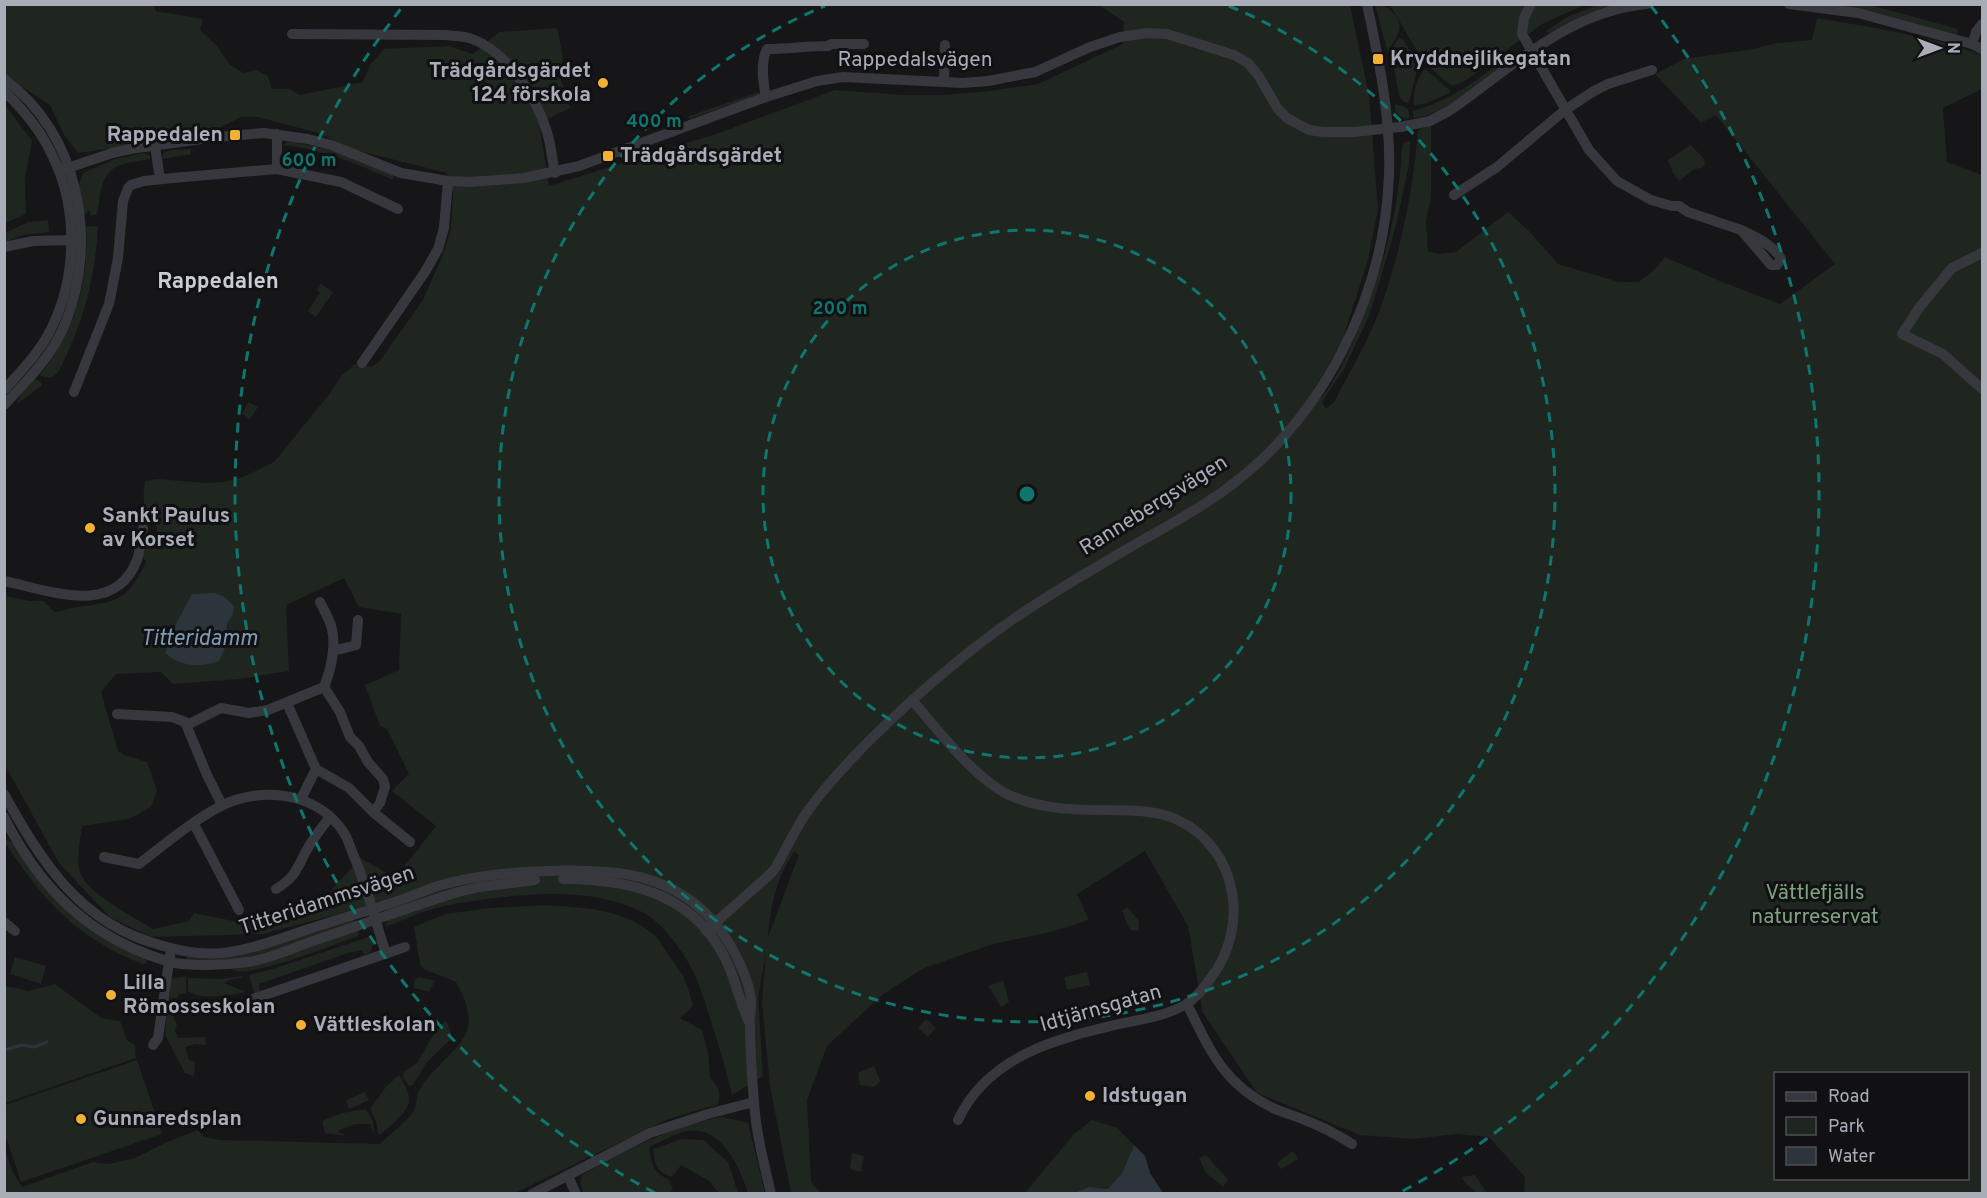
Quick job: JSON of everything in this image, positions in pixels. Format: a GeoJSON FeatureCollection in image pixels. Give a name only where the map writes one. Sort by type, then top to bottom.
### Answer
{"type":"FeatureCollection","features":[{"type":"Feature","properties":{"kind":"street","name":"Rannebergsvägen"},"geometry":{"type":"LineString","coordinates":[[712,926],[774,870],[804,816],[832,781],[851,759],[912,700],[1013,620],[1224,491],[1270,451],[1318,392],[1343,351],[1369,285],[1379,248],[1386,206],[1389,175],[1388,129],[1383,84],[1368,4]]}},
{"type":"Feature","properties":{"kind":"street"},"geometry":{"type":"LineString","coordinates":[[1531,4],[1524,18],[1522,34],[1589,150],[1617,181],[1651,200],[1679,206],[1688,212],[1741,230]]}},
{"type":"Feature","properties":{"kind":"street"},"geometry":{"type":"LineString","coordinates":[[1388,129],[1430,121],[1449,111],[1552,36],[1599,15],[1617,9],[1647,4]]}},
{"type":"Feature","properties":{"kind":"street"},"geometry":{"type":"LineString","coordinates":[[1789,4],[1858,13],[1977,47],[1976,32],[1983,24]]}},
{"type":"Feature","properties":{"kind":"street","name":"Rappedalsvägen"},"geometry":{"type":"LineString","coordinates":[[64,169],[112,153],[235,135],[277,134],[331,145],[401,173],[448,181],[515,179],[555,173],[608,156],[766,97],[817,81],[843,77],[945,82],[988,81],[1035,72],[1090,47],[1120,37],[1147,33],[1167,34],[1234,54],[1248,63],[1258,75],[1283,114],[1297,125],[1309,130],[1354,132],[1388,129]]}},
{"type":"Feature","properties":{"kind":"street"},"geometry":{"type":"LineString","coordinates":[[292,34],[446,35],[465,37],[477,42],[513,69],[533,98],[547,132],[555,173]]}},
{"type":"Feature","properties":{"kind":"street"},"geometry":{"type":"LineString","coordinates":[[766,97],[763,74],[764,55],[767,49],[864,44]]}},
{"type":"Feature","properties":{"kind":"street"},"geometry":{"type":"LineString","coordinates":[[945,45],[945,82]]}},
{"type":"Feature","properties":{"kind":"street"},"geometry":{"type":"LineString","coordinates":[[1454,195],[1512,155],[1565,110],[1608,84],[1653,70]]}},
{"type":"Feature","properties":{"kind":"street"},"geometry":{"type":"LineString","coordinates":[[4,79],[19,90],[41,115],[58,143],[64,169],[78,202],[76,240],[78,280],[65,324],[49,353],[4,405]]}},
{"type":"Feature","properties":{"kind":"street"},"geometry":{"type":"LineString","coordinates":[[4,91],[33,123],[64,169]]}},
{"type":"Feature","properties":{"kind":"street"},"geometry":{"type":"LineString","coordinates":[[277,134],[277,169]]}},
{"type":"Feature","properties":{"kind":"street"},"geometry":{"type":"LineString","coordinates":[[156,146],[160,179]]}},
{"type":"Feature","properties":{"kind":"street"},"geometry":{"type":"LineString","coordinates":[[74,392],[109,304],[118,258],[125,194],[134,184],[225,172],[277,169],[341,182],[398,209]]}},
{"type":"Feature","properties":{"kind":"street"},"geometry":{"type":"LineString","coordinates":[[362,363],[425,272],[438,249],[444,228],[448,181]]}},
{"type":"Feature","properties":{"kind":"street"},"geometry":{"type":"LineString","coordinates":[[4,247],[33,241],[76,240]]}},
{"type":"Feature","properties":{"kind":"street"},"geometry":{"type":"LineString","coordinates":[[4,390],[36,353],[56,320],[67,287],[76,240]]}},
{"type":"Feature","properties":{"kind":"street"},"geometry":{"type":"LineString","coordinates":[[1983,253],[1952,268],[1919,308],[1902,334],[1944,354],[1983,389]]}},
{"type":"Feature","properties":{"kind":"street"},"geometry":{"type":"LineString","coordinates":[[4,581],[82,597],[114,589],[126,580],[137,561],[143,528]]}},
{"type":"Feature","properties":{"kind":"street"},"geometry":{"type":"LineString","coordinates":[[187,725],[221,708],[249,713],[268,710],[324,687],[333,650],[332,628],[320,602]]}},
{"type":"Feature","properties":{"kind":"street"},"geometry":{"type":"LineString","coordinates":[[333,650],[356,645],[358,620]]}},
{"type":"Feature","properties":{"kind":"street"},"geometry":{"type":"LineString","coordinates":[[324,687],[340,712],[350,737],[383,779],[385,787],[380,803],[373,812]]}},
{"type":"Feature","properties":{"kind":"street","name":"Idtjärnsgatan"},"geometry":{"type":"LineString","coordinates":[[912,700],[971,767],[992,786],[1010,795],[1045,807],[1161,813],[1180,821],[1200,836],[1215,852],[1233,892],[1232,937],[1218,970],[1204,988],[1186,1004],[1145,1018],[1065,1038],[1029,1051],[1011,1061],[987,1082],[962,1111],[958,1120]]}},
{"type":"Feature","properties":{"kind":"street"},"geometry":{"type":"LineString","coordinates":[[287,703],[316,769],[349,788],[373,812],[410,842]]}},
{"type":"Feature","properties":{"kind":"street"},"geometry":{"type":"LineString","coordinates":[[117,714],[172,717],[185,722],[222,805]]}},
{"type":"Feature","properties":{"kind":"street"},"geometry":{"type":"LineString","coordinates":[[301,799],[316,769]]}},
{"type":"Feature","properties":{"kind":"street","name":"Titteridammsvägen"},"geometry":{"type":"LineString","coordinates":[[4,794],[9,823],[31,861],[68,906],[112,939],[169,962],[220,964],[249,962],[441,885],[512,874],[596,871],[635,875],[662,883],[687,897],[712,926]]}},
{"type":"Feature","properties":{"kind":"street"},"geometry":{"type":"LineString","coordinates":[[104,857],[139,864],[222,805],[264,795],[301,799],[323,809],[344,833],[362,876],[386,954]]}},
{"type":"Feature","properties":{"kind":"street"},"geometry":{"type":"LineString","coordinates":[[276,890],[297,872],[305,853],[330,817]]}},
{"type":"Feature","properties":{"kind":"street","name":"Titteridammsvägen"},"geometry":{"type":"LineString","coordinates":[[9,823],[70,893],[91,912],[122,932],[171,950],[228,952],[267,944],[373,914]]}},
{"type":"Feature","properties":{"kind":"street"},"geometry":{"type":"LineString","coordinates":[[194,824],[239,910]]}},
{"type":"Feature","properties":{"kind":"street"},"geometry":{"type":"LineString","coordinates":[[4,922],[15,931]]}},
{"type":"Feature","properties":{"kind":"street"},"geometry":{"type":"LineString","coordinates":[[712,926],[736,955],[747,982],[751,1002],[754,1102],[771,1194]]}},
{"type":"Feature","properties":{"kind":"street"},"geometry":{"type":"LineString","coordinates":[[253,999],[405,947]]}},
{"type":"Feature","properties":{"kind":"street"},"geometry":{"type":"LineString","coordinates":[[153,1046],[158,1038],[171,950]]}},
{"type":"Feature","properties":{"kind":"street"},"geometry":{"type":"LineString","coordinates":[[1186,1004],[1217,1063],[1240,1088],[1274,1109],[1318,1125],[1352,1144]]}},
{"type":"Feature","properties":{"kind":"street"},"geometry":{"type":"LineString","coordinates":[[532,1194],[650,1133],[754,1102]]}},
{"type":"Feature","properties":{"kind":"street"},"geometry":{"type":"LineString","coordinates":[[568,1176],[576,1194]]}},
{"type":"Feature","properties":{"kind":"green space","name":"Vättlefjälls naturreservat"},"geometry":{"type":"Polygon","coordinates":[[[4,5],[154,5],[156,11],[203,19],[200,30],[216,45],[230,65],[244,73],[256,70],[268,76],[272,89],[289,89],[300,95],[363,82],[370,65],[384,49],[449,46],[473,54],[499,32],[557,28],[563,57],[560,77],[570,108],[539,123],[549,186],[719,133],[835,90],[904,95],[943,95],[1038,84],[1123,44],[1124,22],[1099,5],[1350,5],[1369,95],[1378,209],[1368,260],[1341,344],[1314,389],[1320,399],[1343,362],[1364,316],[1393,221],[1402,147],[1404,142],[1410,141],[1409,164],[1390,247],[1369,316],[1344,369],[1322,402],[1326,409],[1334,402],[1363,348],[1386,292],[1404,224],[1413,177],[1418,130],[1431,124],[1431,197],[1426,221],[1428,251],[1438,254],[1456,252],[1508,212],[1528,230],[1558,264],[1619,282],[1638,282],[1651,273],[1665,257],[1780,304],[1835,264],[1716,115],[1701,123],[1655,74],[1684,59],[1753,49],[1777,43],[1812,40],[1817,18],[1920,37],[1982,55],[1982,89],[1943,108],[1947,162],[1982,175],[1982,1193],[1524,1193],[1525,1177],[1489,1137],[1457,1134],[1413,1139],[1360,1135],[1257,1093],[1203,1013],[1188,926],[1145,851],[1077,894],[1089,920],[1051,932],[993,944],[922,969],[882,995],[827,1046],[807,1100],[811,1182],[821,1193],[791,1193],[770,1086],[762,1002],[766,952],[758,997],[763,1076],[732,1095],[706,1005],[690,965],[657,923],[642,912],[624,904],[565,894],[505,897],[438,907],[385,927],[388,919],[383,902],[263,934],[150,937],[110,917],[59,863],[5,765],[5,596],[29,601],[44,601],[54,612],[111,601],[133,585],[146,562],[141,553],[148,534],[157,534],[157,527],[146,512],[145,481],[157,479],[206,483],[224,482],[243,477],[274,462],[328,396],[341,376],[355,364],[371,367],[379,362],[423,300],[442,257],[451,229],[453,193],[447,173],[355,150],[318,133],[258,117],[241,117],[219,130],[184,138],[78,153],[64,135],[50,105],[5,75],[4,5]],[[344,578],[286,605],[289,671],[239,679],[173,684],[161,672],[116,674],[101,692],[118,751],[147,762],[157,790],[151,807],[129,819],[82,826],[79,868],[89,886],[122,911],[153,929],[189,921],[194,913],[238,922],[266,911],[274,916],[291,918],[316,908],[360,858],[389,874],[399,873],[436,826],[392,791],[409,774],[387,729],[380,726],[365,685],[399,670],[401,614],[359,607],[344,578]],[[794,852],[775,892],[768,937],[799,855],[794,852]]]}},
{"type":"Feature","properties":{"kind":"green space"},"geometry":{"type":"Polygon","coordinates":[[[1375,5],[1389,9],[1399,21],[1399,31],[1388,53],[1375,5]]]}},
{"type":"Feature","properties":{"kind":"green space"},"geometry":{"type":"Polygon","coordinates":[[[1390,5],[1584,5],[1542,24],[1465,81],[1453,86],[1442,79],[1424,60],[1390,5]]]}},
{"type":"Feature","properties":{"kind":"green space"},"geometry":{"type":"Polygon","coordinates":[[[1597,5],[1617,5],[1582,16],[1550,33],[1546,31],[1567,17],[1597,5]]]}},
{"type":"Feature","properties":{"kind":"green space"},"geometry":{"type":"Polygon","coordinates":[[[1835,5],[1870,5],[1958,29],[1957,37],[1853,8],[1835,5]]]}},
{"type":"Feature","properties":{"kind":"green space"},"geometry":{"type":"Polygon","coordinates":[[[1399,38],[1403,39],[1418,66],[1409,103],[1404,102],[1399,96],[1392,55],[1394,45],[1399,38]]]}},
{"type":"Feature","properties":{"kind":"green space"},"geometry":{"type":"Polygon","coordinates":[[[1508,56],[1513,59],[1453,104],[1413,118],[1413,111],[1463,89],[1508,56]]]}},
{"type":"Feature","properties":{"kind":"green space"},"geometry":{"type":"Polygon","coordinates":[[[1425,69],[1450,90],[1450,93],[1414,106],[1416,86],[1425,69]]]}},
{"type":"Feature","properties":{"kind":"green space"},"geometry":{"type":"Polygon","coordinates":[[[759,92],[760,95],[689,119],[689,116],[759,92]]]}},
{"type":"Feature","properties":{"kind":"green space"},"geometry":{"type":"Polygon","coordinates":[[[1395,104],[1407,108],[1409,119],[1398,114],[1395,104]]]}},
{"type":"Feature","properties":{"kind":"green space"},"geometry":{"type":"Polygon","coordinates":[[[5,105],[32,141],[25,178],[26,214],[5,223],[5,105]]]}},
{"type":"Feature","properties":{"kind":"green space"},"geometry":{"type":"Polygon","coordinates":[[[289,141],[327,149],[395,175],[393,180],[326,154],[283,145],[289,141]]]}},
{"type":"Feature","properties":{"kind":"green space"},"geometry":{"type":"Polygon","coordinates":[[[1691,145],[1704,159],[1705,164],[1702,168],[1694,169],[1679,181],[1668,160],[1691,145]]]}},
{"type":"Feature","properties":{"kind":"green space"},"geometry":{"type":"Polygon","coordinates":[[[191,149],[191,154],[162,159],[163,153],[171,150],[191,149]]]}},
{"type":"Feature","properties":{"kind":"green space"},"geometry":{"type":"Polygon","coordinates":[[[144,153],[150,156],[150,159],[126,163],[108,174],[101,190],[97,214],[91,216],[89,210],[84,215],[79,184],[83,173],[115,159],[144,153]]]}},
{"type":"Feature","properties":{"kind":"green space"},"geometry":{"type":"Polygon","coordinates":[[[48,220],[49,232],[24,235],[5,242],[5,233],[28,222],[48,220]]]}},
{"type":"Feature","properties":{"kind":"green space"},"geometry":{"type":"Polygon","coordinates":[[[86,227],[98,227],[94,265],[86,301],[75,336],[59,371],[48,378],[40,375],[62,341],[77,306],[85,268],[86,227]]]}},
{"type":"Feature","properties":{"kind":"green space"},"geometry":{"type":"Polygon","coordinates":[[[321,284],[333,292],[316,317],[308,311],[320,293],[317,290],[321,284]]]}},
{"type":"Feature","properties":{"kind":"green space"},"geometry":{"type":"Polygon","coordinates":[[[34,379],[42,382],[41,386],[19,403],[17,402],[23,392],[34,379]]]}},
{"type":"Feature","properties":{"kind":"green space"},"geometry":{"type":"Polygon","coordinates":[[[248,402],[258,407],[250,419],[242,414],[248,402]]]}},
{"type":"Feature","properties":{"kind":"green space"},"geometry":{"type":"Polygon","coordinates":[[[6,840],[13,843],[42,882],[70,913],[103,938],[148,958],[146,963],[143,964],[120,954],[100,943],[63,915],[33,882],[5,842],[6,840]]]}},
{"type":"Feature","properties":{"kind":"green space"},"geometry":{"type":"Polygon","coordinates":[[[545,905],[604,911],[618,915],[632,920],[658,939],[687,984],[693,1006],[680,1018],[702,1030],[708,1053],[710,1078],[718,1090],[718,1105],[666,1120],[515,1193],[5,1193],[4,1146],[12,1171],[22,1187],[93,1162],[109,1164],[135,1158],[198,1130],[204,1137],[220,1140],[380,1144],[414,1111],[420,1089],[458,1046],[468,1025],[466,1005],[456,982],[424,969],[420,964],[414,927],[445,914],[491,908],[545,905]]]}},
{"type":"Feature","properties":{"kind":"green space"},"geometry":{"type":"Polygon","coordinates":[[[1127,907],[1139,921],[1138,931],[1130,930],[1122,911],[1127,907]]]}},
{"type":"Feature","properties":{"kind":"green space"},"geometry":{"type":"Polygon","coordinates":[[[353,917],[355,923],[258,955],[235,959],[186,961],[187,954],[213,956],[353,917]]]}},
{"type":"Feature","properties":{"kind":"green space"},"geometry":{"type":"Polygon","coordinates":[[[358,929],[359,936],[294,959],[257,969],[232,970],[358,929]]]}},
{"type":"Feature","properties":{"kind":"green space"},"geometry":{"type":"Polygon","coordinates":[[[371,936],[375,941],[370,952],[364,955],[362,950],[348,953],[259,984],[260,993],[255,996],[249,975],[371,936]]]}},
{"type":"Feature","properties":{"kind":"green space"},"geometry":{"type":"Polygon","coordinates":[[[15,957],[46,966],[41,984],[10,974],[15,957]]]}},
{"type":"Feature","properties":{"kind":"green space"},"geometry":{"type":"Polygon","coordinates":[[[1087,972],[1090,985],[1067,990],[1064,977],[1087,972]]]}},
{"type":"Feature","properties":{"kind":"green space"},"geometry":{"type":"Polygon","coordinates":[[[243,976],[224,983],[246,992],[208,997],[188,991],[188,978],[220,979],[243,976]]]}},
{"type":"Feature","properties":{"kind":"green space"},"geometry":{"type":"Polygon","coordinates":[[[186,977],[186,993],[178,995],[177,998],[169,998],[171,979],[186,977]]]}},
{"type":"Feature","properties":{"kind":"green space"},"geometry":{"type":"Polygon","coordinates":[[[419,977],[435,981],[429,992],[414,988],[414,981],[419,977]]]}},
{"type":"Feature","properties":{"kind":"green space"},"geometry":{"type":"Polygon","coordinates":[[[1003,980],[1009,1002],[1001,1007],[988,986],[1003,980]]]}},
{"type":"Feature","properties":{"kind":"green space"},"geometry":{"type":"Polygon","coordinates":[[[55,984],[101,1018],[120,1021],[127,1040],[135,1045],[136,1058],[5,1103],[5,986],[29,991],[55,984]]]}},
{"type":"Feature","properties":{"kind":"green space"},"geometry":{"type":"Polygon","coordinates":[[[168,999],[175,1000],[174,1019],[177,1024],[175,1031],[178,1038],[205,1037],[206,1045],[196,1044],[185,1047],[189,1060],[195,1062],[194,1076],[185,1073],[165,1035],[168,999]]]}},
{"type":"Feature","properties":{"kind":"green space"},"geometry":{"type":"Polygon","coordinates":[[[926,1019],[936,1028],[928,1037],[918,1028],[926,1019]]]}},
{"type":"Feature","properties":{"kind":"green space"},"geometry":{"type":"Polygon","coordinates":[[[445,1021],[452,1038],[427,1062],[413,1085],[409,1086],[403,1077],[404,1072],[418,1062],[430,1040],[445,1021]]]}},
{"type":"Feature","properties":{"kind":"green space","name":"Gunnaredsplan"},"geometry":{"type":"Polygon","coordinates":[[[137,1060],[162,1134],[21,1182],[5,1134],[5,1105],[137,1060]]]}},
{"type":"Feature","properties":{"kind":"green space"},"geometry":{"type":"Polygon","coordinates":[[[874,1066],[880,1081],[874,1087],[860,1085],[858,1073],[874,1066]]]}},
{"type":"Feature","properties":{"kind":"green space"},"geometry":{"type":"Polygon","coordinates":[[[399,1075],[407,1089],[408,1105],[401,1116],[380,1135],[370,1109],[386,1087],[399,1075]]]}},
{"type":"Feature","properties":{"kind":"green space"},"geometry":{"type":"Polygon","coordinates":[[[365,1092],[369,1100],[349,1109],[346,1100],[365,1092]]]}},
{"type":"Feature","properties":{"kind":"green space"},"geometry":{"type":"Polygon","coordinates":[[[366,1109],[373,1121],[374,1135],[370,1124],[356,1124],[339,1130],[346,1136],[325,1133],[322,1121],[342,1113],[366,1109]]]}},
{"type":"Feature","properties":{"kind":"green space"},"geometry":{"type":"Polygon","coordinates":[[[723,1117],[748,1123],[765,1193],[748,1193],[740,1172],[728,1150],[720,1141],[700,1131],[688,1131],[649,1147],[654,1167],[659,1174],[669,1180],[673,1190],[665,1194],[583,1193],[580,1181],[582,1175],[667,1133],[723,1117]]]}},
{"type":"Feature","properties":{"kind":"green space"},"geometry":{"type":"Polygon","coordinates":[[[1092,1120],[1117,1128],[1134,1145],[1122,1173],[1108,1189],[1089,1187],[1074,1193],[1024,1194],[1073,1135],[1092,1120]]]}},
{"type":"Feature","properties":{"kind":"green space"},"geometry":{"type":"Polygon","coordinates":[[[682,1139],[703,1140],[728,1162],[738,1193],[719,1193],[708,1180],[681,1165],[672,1177],[659,1170],[653,1149],[682,1139]]]}},
{"type":"Feature","properties":{"kind":"green space"},"geometry":{"type":"Polygon","coordinates":[[[1293,1151],[1298,1159],[1281,1169],[1277,1163],[1293,1151]]]}},
{"type":"Feature","properties":{"kind":"green space"},"geometry":{"type":"Polygon","coordinates":[[[852,1153],[864,1156],[861,1172],[850,1169],[852,1153]]]}},
{"type":"Feature","properties":{"kind":"green space"},"geometry":{"type":"Polygon","coordinates":[[[1206,1155],[1228,1180],[1223,1187],[1206,1173],[1199,1158],[1206,1155]]]}},
{"type":"Feature","properties":{"kind":"green space"},"geometry":{"type":"Polygon","coordinates":[[[1475,1175],[1487,1193],[1477,1193],[1465,1183],[1462,1177],[1475,1175]]]}},
{"type":"Feature","properties":{"kind":"water","name":"Titteridamm"},"geometry":{"type":"Polygon","coordinates":[[[214,593],[223,596],[234,606],[233,614],[227,624],[225,648],[219,661],[205,665],[191,665],[171,658],[165,653],[177,622],[192,594],[214,593]]]}},
{"type":"Feature","properties":{"kind":"water"},"geometry":{"type":"Polygon","coordinates":[[[1134,1145],[1145,1156],[1150,1173],[1163,1193],[1074,1193],[1089,1187],[1108,1189],[1122,1173],[1134,1145]]]}},
{"type":"Feature","properties":{"kind":"waterway"},"geometry":{"type":"LineString","coordinates":[[4,1050],[22,1045],[34,1047],[47,1042]]}},
{"type":"Feature","properties":{"kind":"place","name":"Kryddnejlikegatan"},"geometry":{"type":"Point","coordinates":[1378,59]}},
{"type":"Feature","properties":{"kind":"place","name":"Trädgårdsgärdet 124 förskola"},"geometry":{"type":"Point","coordinates":[603,83]}},
{"type":"Feature","properties":{"kind":"place","name":"Rappedalen"},"geometry":{"type":"Point","coordinates":[235,135]}},
{"type":"Feature","properties":{"kind":"place","name":"Trädgårdsgärdet"},"geometry":{"type":"Point","coordinates":[608,156]}},
{"type":"Feature","properties":{"kind":"place","name":"Sankt Paulus av Korset"},"geometry":{"type":"Point","coordinates":[90,528]}},
{"type":"Feature","properties":{"kind":"place","name":"Lilla Römosseskolan"},"geometry":{"type":"Point","coordinates":[111,995]}},
{"type":"Feature","properties":{"kind":"place","name":"Vättleskolan"},"geometry":{"type":"Point","coordinates":[301,1025]}},
{"type":"Feature","properties":{"kind":"place","name":"Idstugan"},"geometry":{"type":"Point","coordinates":[1090,1096]}},
{"type":"Feature","properties":{"kind":"place","name":"Gunnaredsplan"},"geometry":{"type":"Point","coordinates":[81,1119]}},
{"type":"Feature","properties":{"kind":"district","name":"Rappedalen"},"geometry":{"type":"Point","coordinates":[218,282]}}]}
